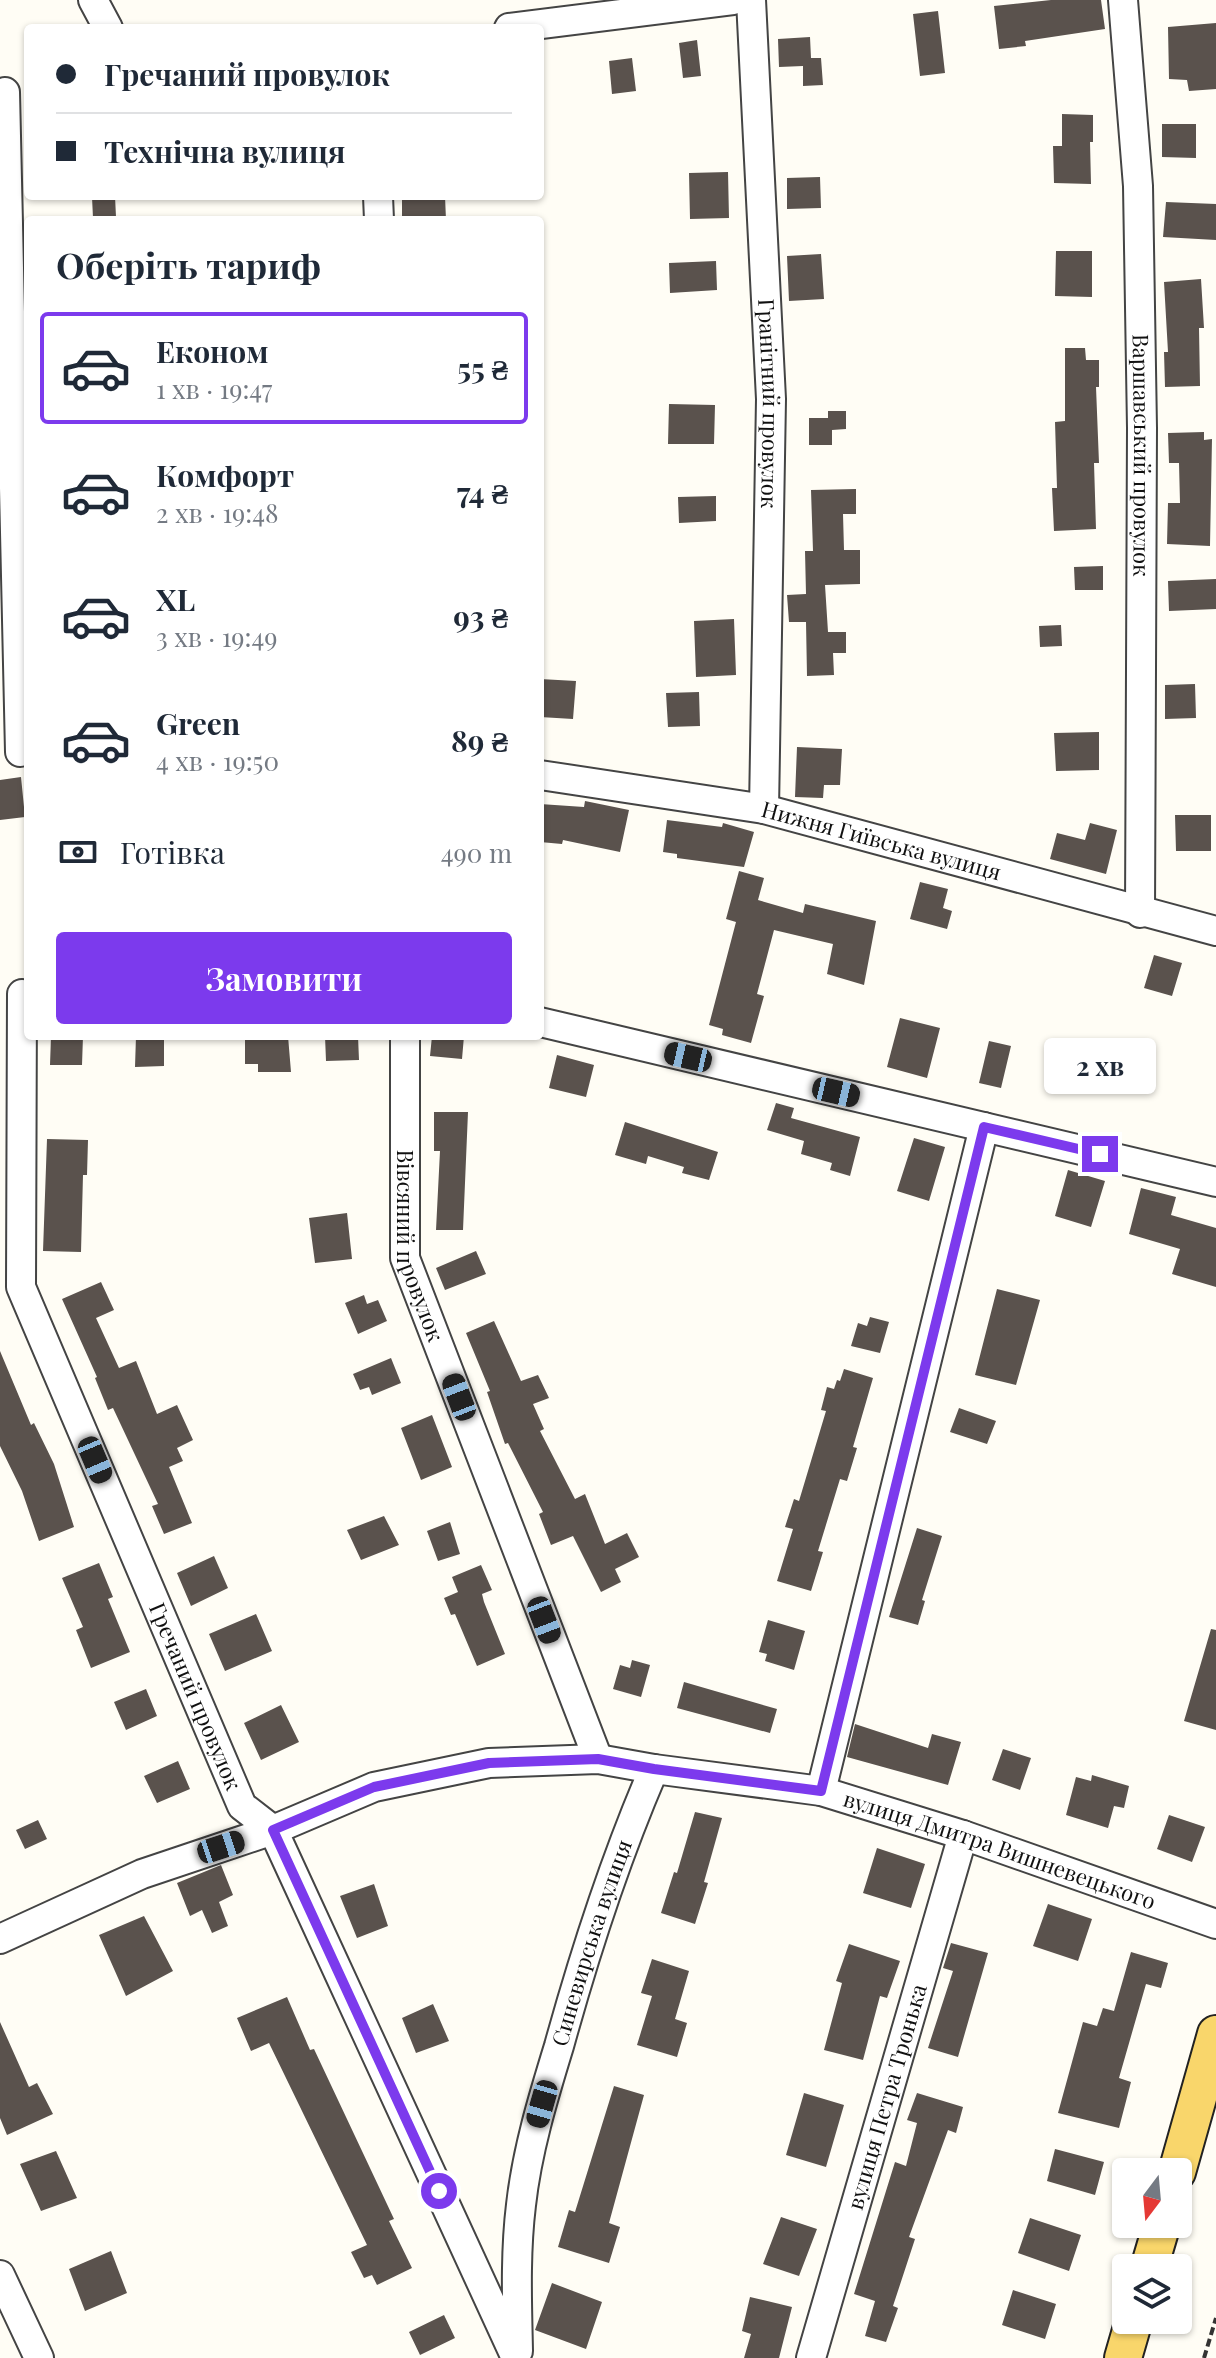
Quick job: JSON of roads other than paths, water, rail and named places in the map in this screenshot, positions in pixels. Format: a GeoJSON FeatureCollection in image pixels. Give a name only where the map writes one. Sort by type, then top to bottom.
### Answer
{"type":"FeatureCollection","features":[{"type":"Feature","properties":{"kind":"main road"},"geometry":{"type":"LineString","coordinates":[[1181,2158],[1216,2034]]}},
{"type":"Feature","properties":{"kind":"main road"},"geometry":{"type":"LineString","coordinates":[[1123,2358],[1130,2334]]}},
{"type":"Feature","properties":{"kind":"street"},"geometry":{"type":"LineString","coordinates":[[93,0],[106,24]]}},
{"type":"Feature","properties":{"kind":"street"},"geometry":{"type":"LineString","coordinates":[[515,24],[532,12],[733,0]]}},
{"type":"Feature","properties":{"kind":"street","name":"Гранітний провулок"},"geometry":{"type":"LineString","coordinates":[[751,0],[771,399],[764,809]]}},
{"type":"Feature","properties":{"kind":"street","name":"Варшавський провулок"},"geometry":{"type":"LineString","coordinates":[[1123,0],[1138,186],[1142,428],[1140,913]]}},
{"type":"Feature","properties":{"kind":"street"},"geometry":{"type":"LineString","coordinates":[[11,91],[16,752]]}},
{"type":"Feature","properties":{"kind":"street","name":"Нижня Гиївська вулиця"},"geometry":{"type":"LineString","coordinates":[[544,776],[764,809],[1140,913],[1216,931]]}},
{"type":"Feature","properties":{"kind":"street","name":"Гречаний провулок"},"geometry":{"type":"LineString","coordinates":[[17,994],[21,1287],[242,1806],[273,1830],[517,2358]]}},
{"type":"Feature","properties":{"kind":"street"},"geometry":{"type":"LineString","coordinates":[[544,1023],[1216,1182]]}},
{"type":"Feature","properties":{"kind":"street","name":"Вівсяний провулок"},"geometry":{"type":"LineString","coordinates":[[405,1040],[405,1258],[598,1759]]}},
{"type":"Feature","properties":{"kind":"street"},"geometry":{"type":"LineString","coordinates":[[821,1791],[984,1127]]}},
{"type":"Feature","properties":{"kind":"street","name":"вулиця Дмитра Вишневецького"},"geometry":{"type":"LineString","coordinates":[[0,1939],[142,1874],[273,1830],[374,1787],[489,1763],[598,1759],[821,1791],[963,1835],[1216,1924]]}},
{"type":"Feature","properties":{"kind":"street","name":"Синевирська вулиця"},"geometry":{"type":"LineString","coordinates":[[517,2358],[517,2250],[521,2202],[533,2134],[624,1838],[654,1769]]}},
{"type":"Feature","properties":{"kind":"street","name":"вулиця Петра Тронька"},"geometry":{"type":"LineString","coordinates":[[811,2358],[963,1835]]}},
{"type":"Feature","properties":{"kind":"street"},"geometry":{"type":"LineString","coordinates":[[0,2275],[39,2358]]}}]}
